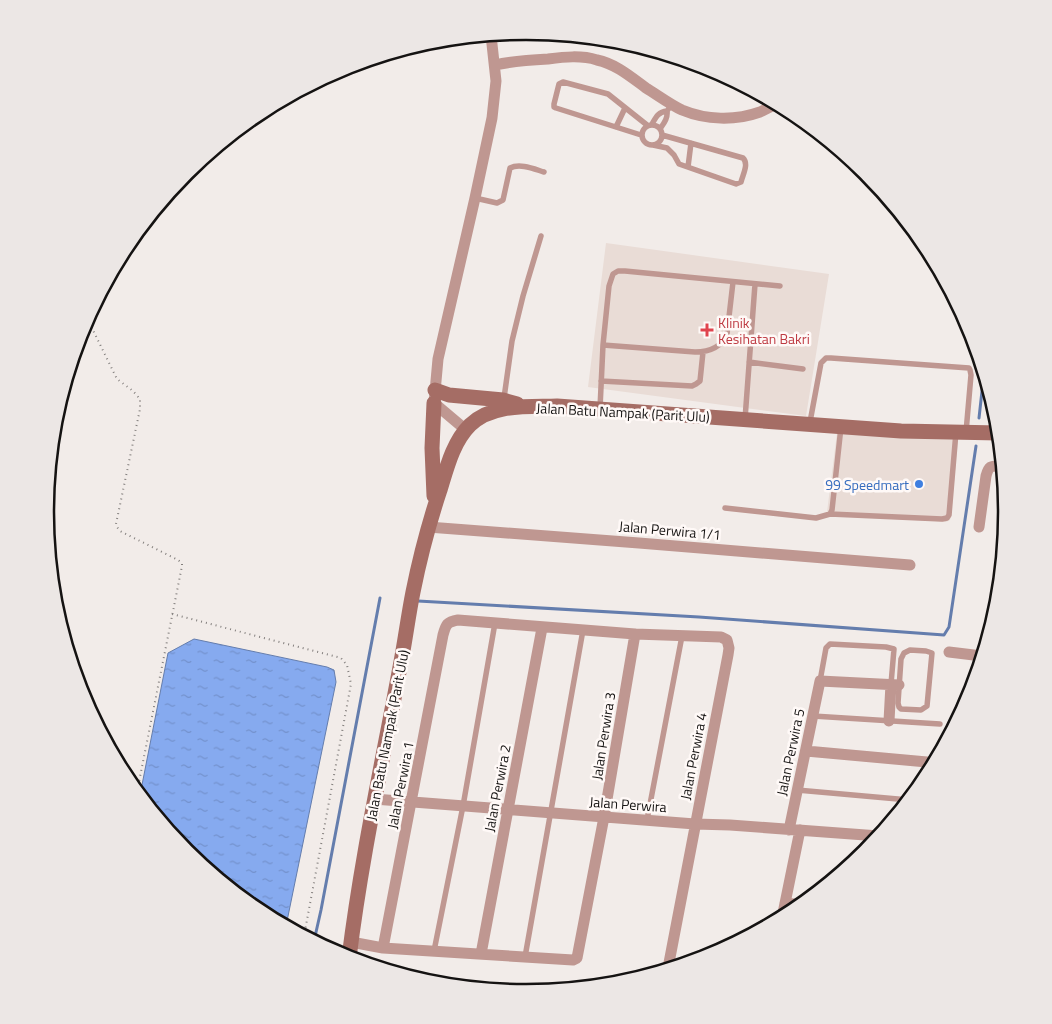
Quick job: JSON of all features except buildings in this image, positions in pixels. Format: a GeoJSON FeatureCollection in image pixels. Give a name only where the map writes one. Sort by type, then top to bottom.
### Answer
{"type":"FeatureCollection","features":[{"type":"Feature","properties":{"kind":"street"},"geometry":{"type":"LineString","coordinates":[[435,505],[432,467],[433,411],[438,359],[492,118],[496,81],[493,41]]}},
{"type":"Feature","properties":{"kind":"street"},"geometry":{"type":"LineString","coordinates":[[495,65],[514,61],[584,57],[609,64],[630,76],[669,107],[699,116],[738,117],[760,112],[769,108]]}},
{"type":"Feature","properties":{"kind":"street"},"geometry":{"type":"LineString","coordinates":[[434,397],[449,395],[503,400],[526,407]]}},
{"type":"Feature","properties":{"kind":"street"},"geometry":{"type":"LineString","coordinates":[[434,397],[466,430]]}},
{"type":"Feature","properties":{"kind":"street","name":"Jalan Batu Nampak (Parit Ulu)"},"geometry":{"type":"LineString","coordinates":[[350,950],[374,799],[412,594],[428,527],[454,448],[472,424],[485,415],[504,409],[557,406],[901,431],[991,433]]}},
{"type":"Feature","properties":{"kind":"street"},"geometry":{"type":"LineString","coordinates":[[979,527],[986,476],[988,469],[996,466]]}},
{"type":"Feature","properties":{"kind":"street","name":"Jalan Perwira 1/1"},"geometry":{"type":"LineString","coordinates":[[428,527],[910,565]]}},
{"type":"Feature","properties":{"kind":"street","name":"Jalan Perwira 1"},"geometry":{"type":"LineString","coordinates":[[383,948],[445,627],[451,621],[458,620],[495,623]]}},
{"type":"Feature","properties":{"kind":"street"},"geometry":{"type":"LineString","coordinates":[[495,623],[542,628],[682,636]]}},
{"type":"Feature","properties":{"kind":"street","name":"Jalan Perwira 2"},"geometry":{"type":"LineString","coordinates":[[481,954],[542,628]]}},
{"type":"Feature","properties":{"kind":"street","name":"Jalan Perwira 3"},"geometry":{"type":"LineString","coordinates":[[525,957],[573,960],[577,958],[604,817],[635,634]]}},
{"type":"Feature","properties":{"kind":"street","name":"Jalan Perwira 4"},"geometry":{"type":"LineString","coordinates":[[669,962],[729,648],[727,640],[721,637],[682,636]]}},
{"type":"Feature","properties":{"kind":"street"},"geometry":{"type":"LineString","coordinates":[[949,652],[976,655]]}},
{"type":"Feature","properties":{"kind":"street"},"geometry":{"type":"LineString","coordinates":[[820,681],[895,684],[889,721]]}},
{"type":"Feature","properties":{"kind":"street","name":"Jalan Perwira 5"},"geometry":{"type":"LineString","coordinates":[[784,906],[797,790],[820,681]]}},
{"type":"Feature","properties":{"kind":"street"},"geometry":{"type":"LineString","coordinates":[[806,751],[926,762]]}},
{"type":"Feature","properties":{"kind":"street","name":"Jalan Perwira"},"geometry":{"type":"LineString","coordinates":[[374,799],[695,824],[867,835]]}},
{"type":"Feature","properties":{"kind":"street"},"geometry":{"type":"LineString","coordinates":[[351,942],[383,948],[525,957]]}},
{"type":"Feature","properties":{"kind":"lane"},"geometry":{"type":"LineString","coordinates":[[641,135],[556,108],[554,104],[559,84],[564,82],[605,92],[649,125],[657,126],[661,132],[743,158],[746,160],[746,164],[740,182],[736,184],[679,164],[667,148],[649,144],[642,139],[641,135],[644,128],[649,125],[658,114],[669,107]]}},
{"type":"Feature","properties":{"kind":"lane"},"geometry":{"type":"LineString","coordinates":[[653,145],[660,140],[669,107]]}},
{"type":"Feature","properties":{"kind":"lane"},"geometry":{"type":"LineString","coordinates":[[616,127],[625,108]]}},
{"type":"Feature","properties":{"kind":"lane"},"geometry":{"type":"LineString","coordinates":[[688,166],[691,143]]}},
{"type":"Feature","properties":{"kind":"lane"},"geometry":{"type":"LineString","coordinates":[[475,198],[497,203],[504,200],[510,168],[514,166],[544,172]]}},
{"type":"Feature","properties":{"kind":"lane"},"geometry":{"type":"LineString","coordinates":[[503,400],[516,323],[541,236]]}},
{"type":"Feature","properties":{"kind":"lane"},"geometry":{"type":"LineString","coordinates":[[600,409],[603,345],[609,286],[613,274],[618,271],[780,286]]}},
{"type":"Feature","properties":{"kind":"lane"},"geometry":{"type":"LineString","coordinates":[[603,345],[703,352],[715,349],[724,340],[728,325],[733,282]]}},
{"type":"Feature","properties":{"kind":"lane"},"geometry":{"type":"LineString","coordinates":[[745,420],[755,284]]}},
{"type":"Feature","properties":{"kind":"lane"},"geometry":{"type":"LineString","coordinates":[[601,381],[692,386],[700,381],[703,352]]}},
{"type":"Feature","properties":{"kind":"lane"},"geometry":{"type":"LineString","coordinates":[[726,508],[816,518],[830,514],[946,519],[949,515],[971,375],[970,370],[969,368],[826,358],[821,363],[810,424]]}},
{"type":"Feature","properties":{"kind":"lane"},"geometry":{"type":"LineString","coordinates":[[749,362],[803,369]]}},
{"type":"Feature","properties":{"kind":"lane"},"geometry":{"type":"LineString","coordinates":[[830,514],[842,427]]}},
{"type":"Feature","properties":{"kind":"lane"},"geometry":{"type":"LineString","coordinates":[[434,951],[464,806],[495,623]]}},
{"type":"Feature","properties":{"kind":"lane"},"geometry":{"type":"LineString","coordinates":[[525,957],[583,630]]}},
{"type":"Feature","properties":{"kind":"lane"},"geometry":{"type":"LineString","coordinates":[[646,820],[682,636]]}},
{"type":"Feature","properties":{"kind":"lane"},"geometry":{"type":"LineString","coordinates":[[820,681],[826,648],[830,644],[894,649],[895,684],[900,708],[921,710],[925,708],[927,701],[932,652],[910,650],[904,653],[895,684]]}},
{"type":"Feature","properties":{"kind":"lane"},"geometry":{"type":"LineString","coordinates":[[813,716],[940,724]]}},
{"type":"Feature","properties":{"kind":"lane"},"geometry":{"type":"LineString","coordinates":[[797,790],[900,799]]}},
{"type":"Feature","properties":{"kind":"lane"},"geometry":{"type":"LineString","coordinates":[[866,839],[867,835]]}},
{"type":"Feature","properties":{"kind":"path"},"geometry":{"type":"LineString","coordinates":[[92,327],[117,379],[140,399],[140,409],[116,524],[117,528],[182,563],[139,781]]}},
{"type":"Feature","properties":{"kind":"path"},"geometry":{"type":"LineString","coordinates":[[172,614],[341,658],[347,666],[351,684],[305,929]]}},
{"type":"Feature","properties":{"kind":"shaded area","name":"Klinik Kesihatan Bakri"},"geometry":{"type":"Polygon","coordinates":[[[606,243],[829,274],[806,416],[588,387],[606,243]]]}},
{"type":"Feature","properties":{"kind":"shaded area"},"geometry":{"type":"Polygon","coordinates":[[[837,433],[958,439],[950,520],[946,522],[831,516],[827,512],[837,433]]]}},
{"type":"Feature","properties":{"kind":"water"},"geometry":{"type":"Polygon","coordinates":[[[194,639],[334,670],[336,682],[287,919],[239,886],[192,846],[171,823],[142,785],[168,653],[194,639]]]}},
{"type":"Feature","properties":{"kind":"waterway"},"geometry":{"type":"LineString","coordinates":[[979,418],[982,390]]}},
{"type":"Feature","properties":{"kind":"waterway"},"geometry":{"type":"LineString","coordinates":[[418,601],[699,617],[944,635],[949,627],[976,446]]}},
{"type":"Feature","properties":{"kind":"waterway"},"geometry":{"type":"LineString","coordinates":[[316,934],[380,598]]}},
{"type":"Feature","properties":{"kind":"place","name":"Klinik Kesihatan Bakri"},"geometry":{"type":"Point","coordinates":[707,330]}},
{"type":"Feature","properties":{"kind":"place","name":"99 Speedmart"},"geometry":{"type":"Point","coordinates":[919,484]}}]}
